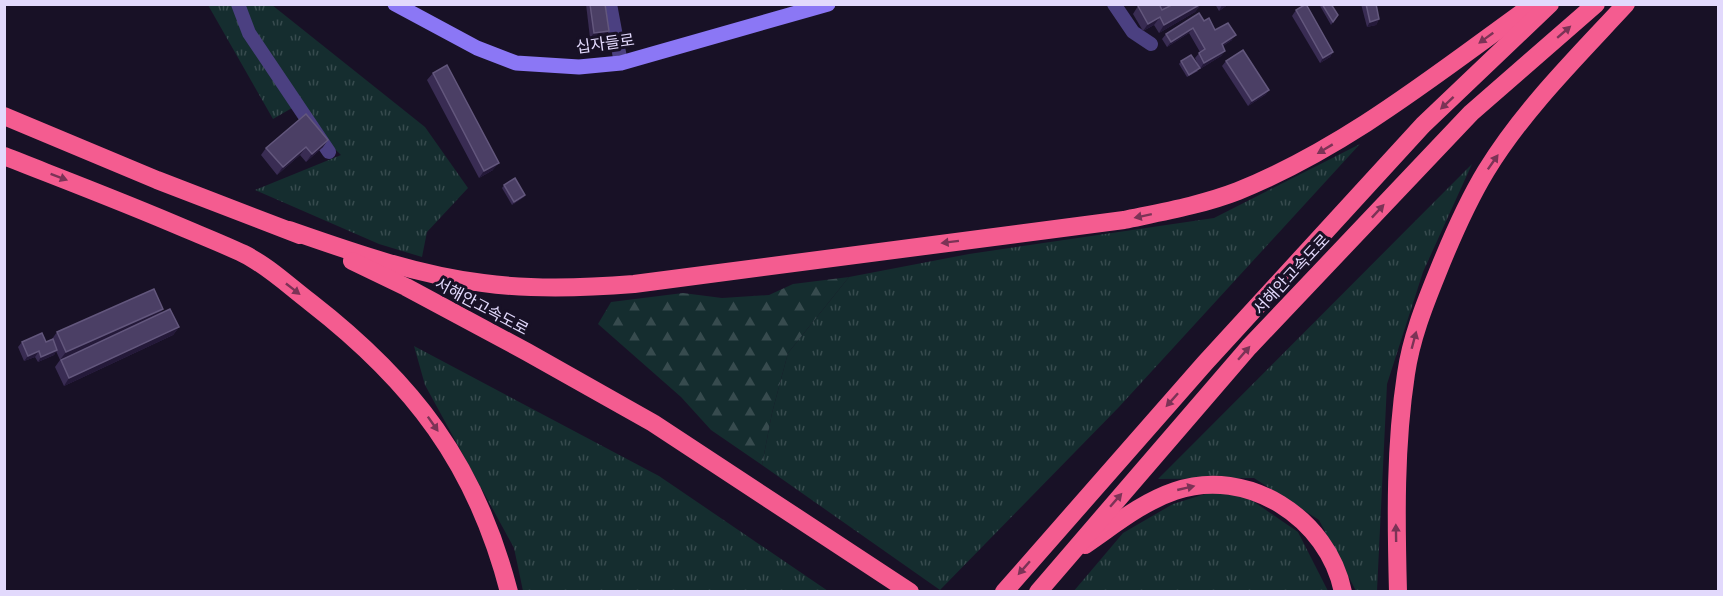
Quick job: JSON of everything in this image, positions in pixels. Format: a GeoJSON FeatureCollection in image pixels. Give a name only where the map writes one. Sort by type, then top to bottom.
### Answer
{"type":"FeatureCollection","features":[{"type":"Feature","properties":{"kind":"highway"},"geometry":{"type":"LineString","coordinates":[[290,230],[364,256],[430,273],[483,283],[589,288],[634,285],[1124,220],[1184,207],[1236,192],[1315,155],[1397,102],[1534,4]]}},
{"type":"Feature","properties":{"kind":"highway","name":"서해안고속도로"},"geometry":{"type":"LineString","coordinates":[[1005,591],[1205,363],[1423,125],[1550,4]]}},
{"type":"Feature","properties":{"kind":"highway","name":"서해안고속도로"},"geometry":{"type":"LineString","coordinates":[[1038,591],[1249,347],[1471,113],[1596,4]]}},
{"type":"Feature","properties":{"kind":"highway"},"geometry":{"type":"LineString","coordinates":[[1398,591],[1397,457],[1406,371],[1425,303],[1455,229],[1486,171],[1551,85],[1626,4]]}},
{"type":"Feature","properties":{"kind":"highway","name":"서해안고속도로"},"geometry":{"type":"LineString","coordinates":[[4,116],[158,180],[290,230],[416,292],[653,423],[910,591]]}},
{"type":"Feature","properties":{"kind":"highway"},"geometry":{"type":"LineString","coordinates":[[4,156],[117,199],[246,255],[355,338],[406,388],[441,436],[485,518],[509,591]]}},
{"type":"Feature","properties":{"kind":"highway"},"geometry":{"type":"LineString","coordinates":[[1064,560],[1136,511],[1160,498],[1194,486],[1231,486],[1266,496],[1283,504],[1299,516],[1324,548],[1343,591]]}},
{"type":"Feature","properties":{"kind":"main road","name":"십자들로"},"geometry":{"type":"LineString","coordinates":[[395,4],[477,48],[516,63],[579,67],[621,63],[828,4]]}},
{"type":"Feature","properties":{"kind":"street"},"geometry":{"type":"LineString","coordinates":[[238,4],[249,33],[329,152]]}},
{"type":"Feature","properties":{"kind":"street"},"geometry":{"type":"LineString","coordinates":[[610,4],[621,63]]}},
{"type":"Feature","properties":{"kind":"street"},"geometry":{"type":"LineString","coordinates":[[1114,4],[1133,32],[1151,44]]}},
{"type":"Feature","properties":{"kind":"green space"},"geometry":{"type":"Polygon","coordinates":[[[208,5],[272,5],[425,127],[468,188],[427,232],[422,257],[379,244],[255,190],[341,155],[292,108],[273,119],[208,5]]]}},
{"type":"Feature","properties":{"kind":"green space"},"geometry":{"type":"Polygon","coordinates":[[[1360,144],[1119,407],[940,590],[762,465],[772,413],[788,353],[849,277],[969,254],[1214,218],[1360,144]]]}},
{"type":"Feature","properties":{"kind":"green space"},"geometry":{"type":"Polygon","coordinates":[[[1472,164],[1423,272],[1387,384],[1377,591],[1356,591],[1319,520],[1254,478],[1158,479],[1472,164]]]}},
{"type":"Feature","properties":{"kind":"green space"},"geometry":{"type":"Polygon","coordinates":[[[849,277],[788,353],[772,413],[762,465],[711,430],[681,397],[598,324],[611,302],[683,293],[722,298],[769,295],[793,284],[849,277]]]}},
{"type":"Feature","properties":{"kind":"green space"},"geometry":{"type":"Polygon","coordinates":[[[414,346],[659,476],[828,591],[523,591],[514,548],[425,385],[414,346]]]}},
{"type":"Feature","properties":{"kind":"green space"},"geometry":{"type":"Polygon","coordinates":[[[1231,486],[1298,532],[1328,591],[1073,592],[1123,533],[1173,504],[1231,486]]]}},
{"type":"Feature","properties":{"kind":"building"},"geometry":{"type":"Polygon","coordinates":[[[590,4],[605,4],[609,31],[594,33],[590,4]]]}},
{"type":"Feature","properties":{"kind":"building"},"geometry":{"type":"Polygon","coordinates":[[[1159,4],[1162,10],[1170,6],[1169,4],[1201,4],[1164,25],[1160,17],[1148,24],[1138,6],[1159,4]]]}},
{"type":"Feature","properties":{"kind":"building"},"geometry":{"type":"Polygon","coordinates":[[[1306,4],[1333,52],[1323,58],[1296,10],[1306,4]]]}},
{"type":"Feature","properties":{"kind":"building"},"geometry":{"type":"Polygon","coordinates":[[[1322,4],[1331,4],[1338,15],[1333,22],[1322,4]]]}},
{"type":"Feature","properties":{"kind":"building"},"geometry":{"type":"Polygon","coordinates":[[[1366,4],[1376,4],[1379,19],[1370,22],[1366,4]]]}},
{"type":"Feature","properties":{"kind":"building"},"geometry":{"type":"Polygon","coordinates":[[[1199,13],[1204,21],[1209,18],[1215,30],[1228,23],[1236,35],[1222,44],[1225,51],[1204,63],[1199,53],[1205,49],[1193,28],[1171,42],[1166,34],[1199,13]]]}},
{"type":"Feature","properties":{"kind":"building"},"geometry":{"type":"Polygon","coordinates":[[[1243,50],[1269,90],[1252,101],[1226,61],[1243,50]]]}},
{"type":"Feature","properties":{"kind":"building"},"geometry":{"type":"Polygon","coordinates":[[[1191,55],[1200,68],[1189,75],[1181,61],[1191,55]]]}},
{"type":"Feature","properties":{"kind":"building"},"geometry":{"type":"Polygon","coordinates":[[[447,65],[499,163],[484,171],[433,73],[447,65]]]}},
{"type":"Feature","properties":{"kind":"building"},"geometry":{"type":"Polygon","coordinates":[[[306,114],[328,140],[312,154],[306,147],[283,167],[266,148],[306,114]]]}},
{"type":"Feature","properties":{"kind":"building"},"geometry":{"type":"Polygon","coordinates":[[[515,178],[525,195],[514,202],[504,185],[515,178]]]}},
{"type":"Feature","properties":{"kind":"building"},"geometry":{"type":"Polygon","coordinates":[[[154,289],[163,309],[66,352],[57,332],[154,289]]]}},
{"type":"Feature","properties":{"kind":"building"},"geometry":{"type":"Polygon","coordinates":[[[170,309],[179,327],[69,378],[61,360],[170,309]]]}},
{"type":"Feature","properties":{"kind":"building"},"geometry":{"type":"Polygon","coordinates":[[[42,333],[46,342],[53,339],[57,350],[41,357],[39,351],[28,356],[22,342],[42,333]]]}}]}
